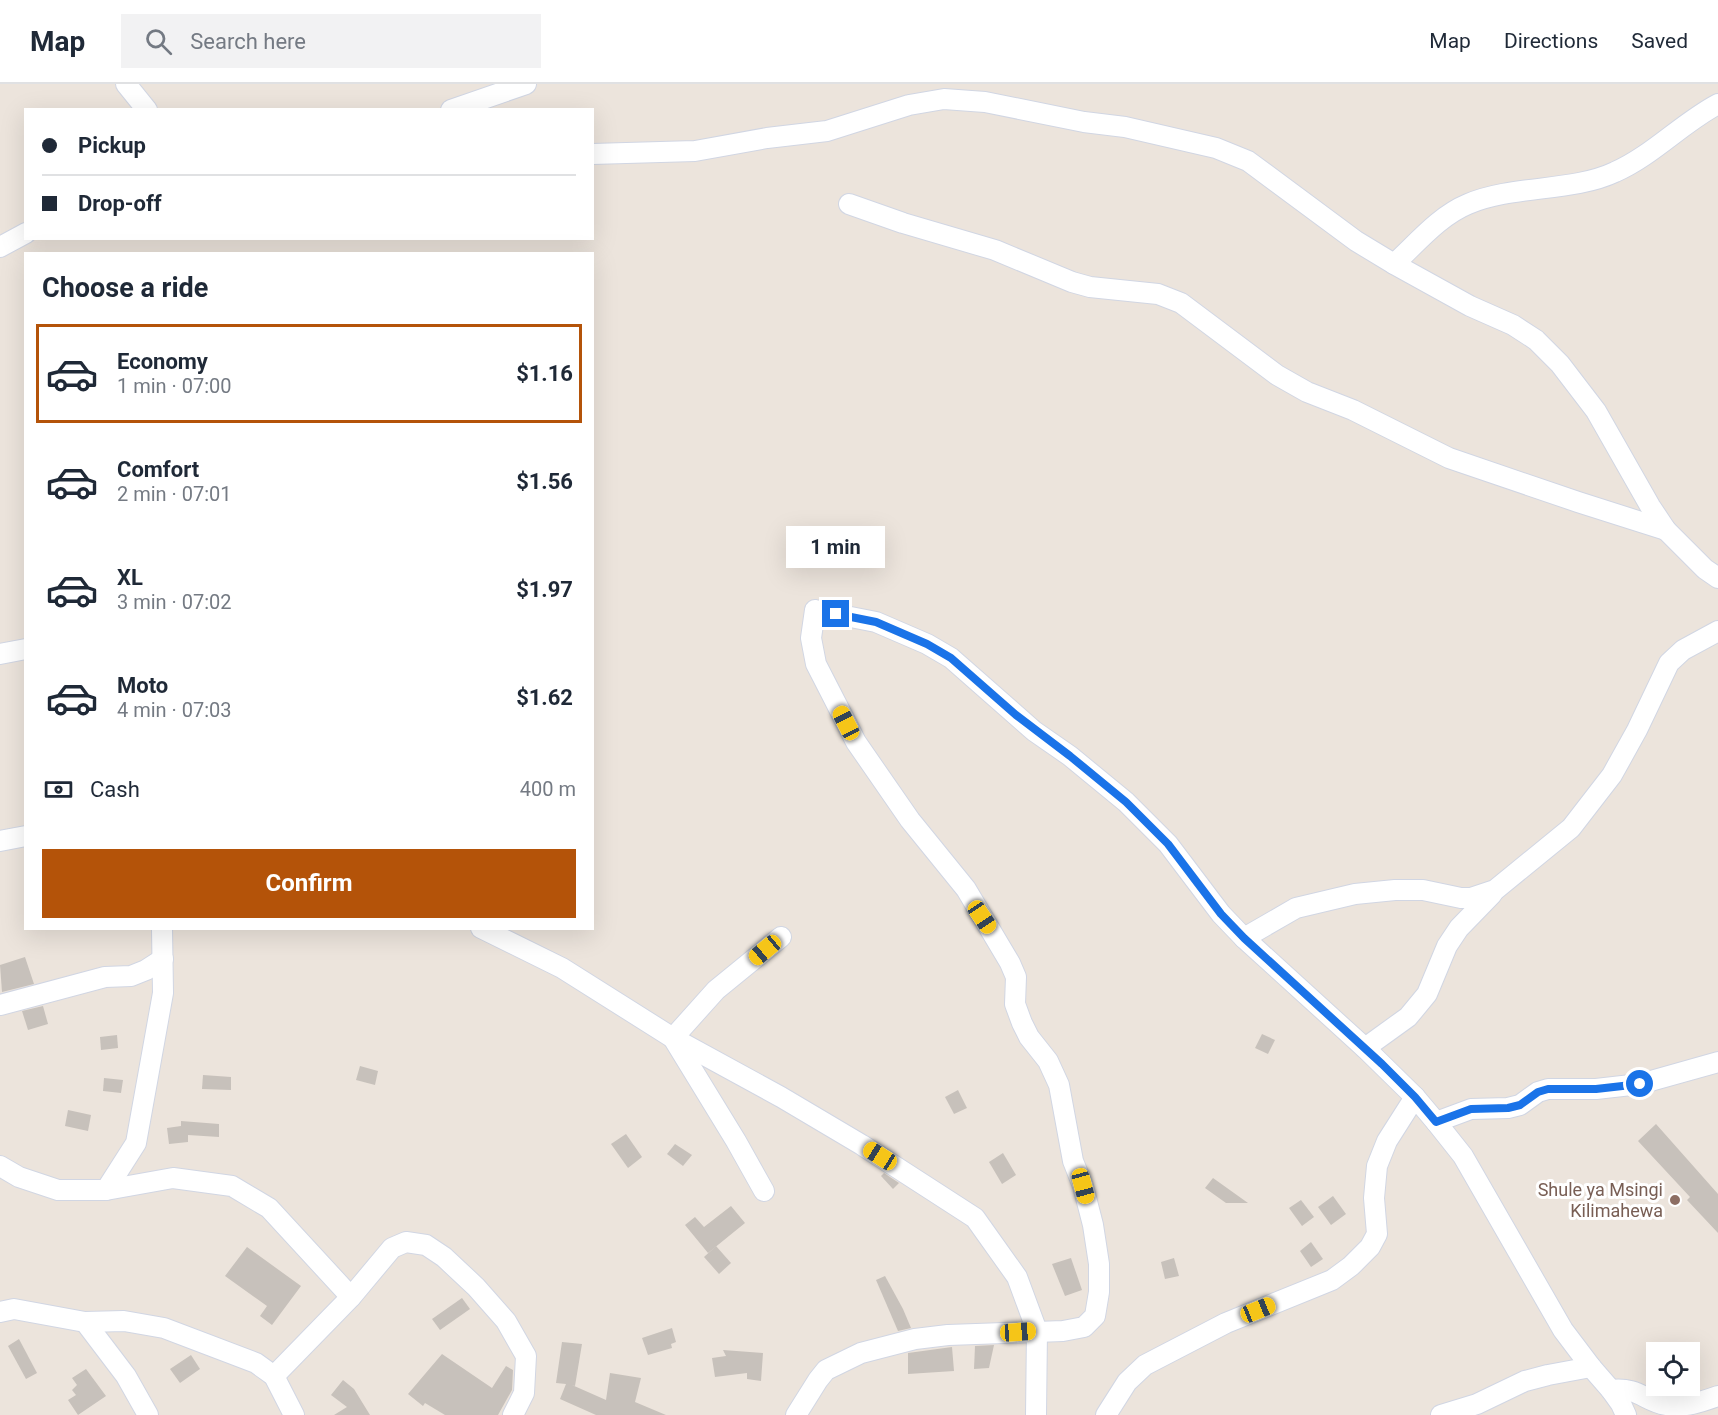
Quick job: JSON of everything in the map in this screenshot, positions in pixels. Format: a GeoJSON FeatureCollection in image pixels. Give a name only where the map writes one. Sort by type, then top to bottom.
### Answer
{"type":"FeatureCollection","features":[{"type":"Feature","properties":{"kind":"street"},"geometry":{"type":"LineString","coordinates":[[126,84],[145,108]]}},
{"type":"Feature","properties":{"kind":"street"},"geometry":{"type":"LineString","coordinates":[[455,108],[486,91],[526,84]]}},
{"type":"Feature","properties":{"kind":"street"},"geometry":{"type":"LineString","coordinates":[[594,154],[694,151],[827,130],[909,105],[946,89],[985,102],[1084,122],[1125,127],[1216,148],[1248,161],[1356,241],[1394,264],[1470,306],[1513,325],[1536,340],[1560,364],[1596,411],[1666,530],[1705,569],[1718,578]]}},
{"type":"Feature","properties":{"kind":"street"},"geometry":{"type":"LineString","coordinates":[[1394,264],[1445,216],[1470,203],[1505,194],[1593,180],[1614,173],[1649,152],[1718,104]]}},
{"type":"Feature","properties":{"kind":"street"},"geometry":{"type":"LineString","coordinates":[[849,204],[903,223],[995,250],[1072,282],[1090,287],[1158,294],[1181,303],[1209,321],[1277,375],[1307,392],[1353,410],[1449,458],[1666,530]]}},
{"type":"Feature","properties":{"kind":"street"},"geometry":{"type":"LineString","coordinates":[[0,247],[24,234]]}},
{"type":"Feature","properties":{"kind":"street"},"geometry":{"type":"LineString","coordinates":[[796,1415],[826,1370],[861,1353],[926,1337],[1063,1331],[1084,1327],[1095,1316],[1099,1292],[1099,1264],[1093,1225],[1083,1186],[1073,1161],[1059,1085],[1048,1061],[1029,1037],[1022,1023],[1015,1004],[1016,977],[1001,945],[966,889],[910,820],[856,742],[816,664],[811,638],[815,610],[876,622],[927,644],[951,658],[1028,726],[1070,756],[1126,802],[1168,844],[1221,914],[1244,938],[1365,1048],[1415,1097],[1436,1122],[1463,1156],[1563,1329],[1611,1390],[1626,1415]]}},
{"type":"Feature","properties":{"kind":"street"},"geometry":{"type":"LineString","coordinates":[[1365,1048],[1408,1017],[1427,994],[1447,946],[1470,914],[1571,828],[1612,775],[1637,730],[1669,663],[1683,650],[1718,631]]}},
{"type":"Feature","properties":{"kind":"street"},"geometry":{"type":"LineString","coordinates":[[0,654],[24,649]]}},
{"type":"Feature","properties":{"kind":"street"},"geometry":{"type":"LineString","coordinates":[[0,841],[24,836]]}},
{"type":"Feature","properties":{"kind":"street"},"geometry":{"type":"LineString","coordinates":[[1244,938],[1296,908],[1355,894],[1423,890],[1471,898],[1496,890]]}},
{"type":"Feature","properties":{"kind":"street"},"geometry":{"type":"LineString","coordinates":[[106,1190],[135,1143],[163,993],[162,930]]}},
{"type":"Feature","properties":{"kind":"street"},"geometry":{"type":"LineString","coordinates":[[485,930],[562,968],[673,1038],[781,1097],[862,1145],[975,1218],[1017,1277],[1037,1331],[1036,1415]]}},
{"type":"Feature","properties":{"kind":"street"},"geometry":{"type":"LineString","coordinates":[[673,1038],[716,990],[781,937]]}},
{"type":"Feature","properties":{"kind":"street"},"geometry":{"type":"LineString","coordinates":[[0,1005],[105,977],[131,976],[163,959]]}},
{"type":"Feature","properties":{"kind":"street"},"geometry":{"type":"LineString","coordinates":[[673,1038],[764,1191]]}},
{"type":"Feature","properties":{"kind":"street"},"geometry":{"type":"LineString","coordinates":[[1436,1122],[1471,1109],[1508,1108],[1520,1105],[1538,1092],[1548,1089],[1596,1089],[1640,1084],[1718,1062]]}},
{"type":"Feature","properties":{"kind":"street"},"geometry":{"type":"LineString","coordinates":[[1106,1415],[1128,1382],[1145,1365],[1226,1323],[1332,1280],[1351,1266],[1370,1247],[1377,1234],[1374,1198],[1377,1166],[1387,1141],[1415,1097]]}},
{"type":"Feature","properties":{"kind":"street"},"geometry":{"type":"LineString","coordinates":[[0,1166],[19,1177],[58,1190],[106,1190],[173,1178],[232,1186],[268,1208],[351,1297]]}},
{"type":"Feature","properties":{"kind":"street"},"geometry":{"type":"LineString","coordinates":[[274,1376],[351,1297],[392,1248],[406,1242],[426,1245],[444,1257],[476,1287],[506,1321],[526,1356],[524,1393],[513,1415]]}},
{"type":"Feature","properties":{"kind":"street"},"geometry":{"type":"LineString","coordinates":[[0,1312],[14,1309],[86,1322],[124,1321],[164,1328],[256,1363],[274,1376],[294,1415]]}},
{"type":"Feature","properties":{"kind":"street"},"geometry":{"type":"LineString","coordinates":[[86,1322],[126,1376],[148,1415]]}},
{"type":"Feature","properties":{"kind":"street"},"geometry":{"type":"LineString","coordinates":[[1441,1415],[1477,1404],[1524,1381],[1591,1367]]}},
{"type":"Feature","properties":{"kind":"street"},"geometry":{"type":"LineString","coordinates":[[1611,1390],[1628,1390],[1666,1405],[1694,1404],[1718,1396]]}},
{"type":"Feature","properties":{"kind":"building"},"geometry":{"type":"Polygon","coordinates":[[[25,957],[34,984],[2,992],[0,965],[25,957]]]}},
{"type":"Feature","properties":{"kind":"building"},"geometry":{"type":"Polygon","coordinates":[[[43,1006],[48,1024],[28,1030],[22,1011],[43,1006]]]}},
{"type":"Feature","properties":{"kind":"building"},"geometry":{"type":"Polygon","coordinates":[[[1262,1034],[1275,1040],[1268,1054],[1255,1048],[1262,1034]]]}},
{"type":"Feature","properties":{"kind":"building"},"geometry":{"type":"Polygon","coordinates":[[[117,1035],[118,1048],[101,1050],[100,1037],[117,1035]]]}},
{"type":"Feature","properties":{"kind":"building"},"geometry":{"type":"Polygon","coordinates":[[[360,1066],[378,1071],[375,1085],[356,1080],[360,1066]]]}},
{"type":"Feature","properties":{"kind":"building"},"geometry":{"type":"Polygon","coordinates":[[[203,1075],[231,1077],[231,1090],[202,1089],[203,1075]]]}},
{"type":"Feature","properties":{"kind":"building"},"geometry":{"type":"Polygon","coordinates":[[[104,1078],[123,1080],[121,1093],[103,1091],[104,1078]]]}},
{"type":"Feature","properties":{"kind":"building"},"geometry":{"type":"Polygon","coordinates":[[[958,1090],[967,1108],[954,1114],[945,1097],[958,1090]]]}},
{"type":"Feature","properties":{"kind":"building"},"geometry":{"type":"Polygon","coordinates":[[[68,1110],[91,1115],[88,1131],[65,1126],[68,1110]]]}},
{"type":"Feature","properties":{"kind":"building"},"geometry":{"type":"Polygon","coordinates":[[[181,1121],[219,1124],[219,1137],[188,1135],[188,1142],[169,1144],[167,1128],[181,1126],[181,1121]]]}},
{"type":"Feature","properties":{"kind":"building"},"geometry":{"type":"Polygon","coordinates":[[[1656,1124],[1718,1194],[1718,1233],[1687,1200],[1690,1197],[1638,1141],[1656,1124]]]}},
{"type":"Feature","properties":{"kind":"building"},"geometry":{"type":"Polygon","coordinates":[[[626,1134],[642,1157],[628,1168],[611,1144],[626,1134]]]}},
{"type":"Feature","properties":{"kind":"building"},"geometry":{"type":"Polygon","coordinates":[[[675,1144],[692,1155],[683,1166],[667,1154],[675,1144]]]}},
{"type":"Feature","properties":{"kind":"building"},"geometry":{"type":"Polygon","coordinates":[[[1003,1153],[1016,1175],[1002,1184],[989,1162],[1003,1153]]]}},
{"type":"Feature","properties":{"kind":"building"},"geometry":{"type":"Polygon","coordinates":[[[884,1173],[899,1183],[893,1189],[881,1176],[884,1173]]]}},
{"type":"Feature","properties":{"kind":"building"},"geometry":{"type":"Polygon","coordinates":[[[1213,1178],[1248,1203],[1226,1203],[1205,1188],[1213,1178]]]}},
{"type":"Feature","properties":{"kind":"building"},"geometry":{"type":"Polygon","coordinates":[[[1333,1196],[1346,1214],[1331,1225],[1318,1207],[1333,1196]]]}},
{"type":"Feature","properties":{"kind":"building"},"geometry":{"type":"Polygon","coordinates":[[[1301,1200],[1314,1217],[1302,1226],[1289,1208],[1301,1200]]]}},
{"type":"Feature","properties":{"kind":"building"},"geometry":{"type":"Polygon","coordinates":[[[731,1206],[745,1223],[708,1253],[685,1225],[695,1217],[704,1227],[731,1206]]]}},
{"type":"Feature","properties":{"kind":"building"},"geometry":{"type":"Polygon","coordinates":[[[1311,1242],[1323,1259],[1311,1267],[1300,1251],[1311,1242]]]}},
{"type":"Feature","properties":{"kind":"building"},"geometry":{"type":"Polygon","coordinates":[[[716,1246],[731,1263],[719,1274],[704,1257],[716,1246]]]}},
{"type":"Feature","properties":{"kind":"building"},"geometry":{"type":"Polygon","coordinates":[[[247,1247],[301,1286],[272,1325],[260,1316],[267,1306],[225,1276],[247,1247]]]}},
{"type":"Feature","properties":{"kind":"building"},"geometry":{"type":"Polygon","coordinates":[[[1071,1258],[1082,1290],[1065,1296],[1052,1264],[1071,1258]]]}},
{"type":"Feature","properties":{"kind":"building"},"geometry":{"type":"Polygon","coordinates":[[[1174,1258],[1179,1276],[1165,1279],[1161,1262],[1174,1258]]]}},
{"type":"Feature","properties":{"kind":"building"},"geometry":{"type":"Polygon","coordinates":[[[885,1276],[911,1328],[898,1331],[876,1280],[885,1276]]]}},
{"type":"Feature","properties":{"kind":"building"},"geometry":{"type":"Polygon","coordinates":[[[462,1298],[470,1309],[440,1330],[432,1319],[462,1298]]]}},
{"type":"Feature","properties":{"kind":"building"},"geometry":{"type":"Polygon","coordinates":[[[672,1328],[676,1342],[671,1344],[672,1348],[648,1355],[642,1338],[672,1328]]]}},
{"type":"Feature","properties":{"kind":"building"},"geometry":{"type":"Polygon","coordinates":[[[19,1339],[37,1373],[26,1379],[8,1346],[19,1339]]]}},
{"type":"Feature","properties":{"kind":"building"},"geometry":{"type":"Polygon","coordinates":[[[562,1342],[582,1344],[575,1386],[572,1385],[606,1400],[610,1373],[641,1378],[635,1402],[666,1415],[596,1415],[560,1399],[566,1384],[556,1383],[562,1342]]]}},
{"type":"Feature","properties":{"kind":"building"},"geometry":{"type":"Polygon","coordinates":[[[994,1345],[989,1368],[974,1369],[975,1346],[994,1345]]]}},
{"type":"Feature","properties":{"kind":"building"},"geometry":{"type":"Polygon","coordinates":[[[952,1347],[954,1371],[908,1374],[908,1353],[952,1347]]]}},
{"type":"Feature","properties":{"kind":"building"},"geometry":{"type":"Polygon","coordinates":[[[723,1350],[763,1353],[761,1381],[747,1379],[747,1373],[715,1377],[712,1358],[726,1356],[723,1350]]]}},
{"type":"Feature","properties":{"kind":"building"},"geometry":{"type":"Polygon","coordinates":[[[442,1354],[492,1388],[506,1366],[513,1370],[512,1390],[498,1415],[445,1415],[425,1403],[423,1406],[408,1394],[442,1354]]]}},
{"type":"Feature","properties":{"kind":"building"},"geometry":{"type":"Polygon","coordinates":[[[191,1355],[200,1369],[180,1383],[170,1369],[191,1355]]]}},
{"type":"Feature","properties":{"kind":"building"},"geometry":{"type":"Polygon","coordinates":[[[86,1369],[106,1396],[78,1415],[68,1400],[76,1395],[72,1390],[77,1385],[72,1378],[86,1369]]]}},
{"type":"Feature","properties":{"kind":"building"},"geometry":{"type":"Polygon","coordinates":[[[343,1380],[354,1389],[370,1415],[334,1415],[347,1407],[331,1395],[343,1380]]]}},
{"type":"Feature","properties":{"kind":"place","name":"Shule ya Msingi Kilimahewa"},"geometry":{"type":"Point","coordinates":[1675,1200]}},
{"type":"Feature","properties":{"kind":"route"},"geometry":{"type":"LineString","coordinates":[[836,614],[876,622],[927,644],[951,658],[1034,731],[1070,756],[1126,802],[1168,844],[1221,914],[1244,938],[1382,1064],[1436,1122],[1471,1109],[1508,1108],[1520,1105],[1538,1092],[1548,1089],[1596,1089],[1640,1084]]}}]}
